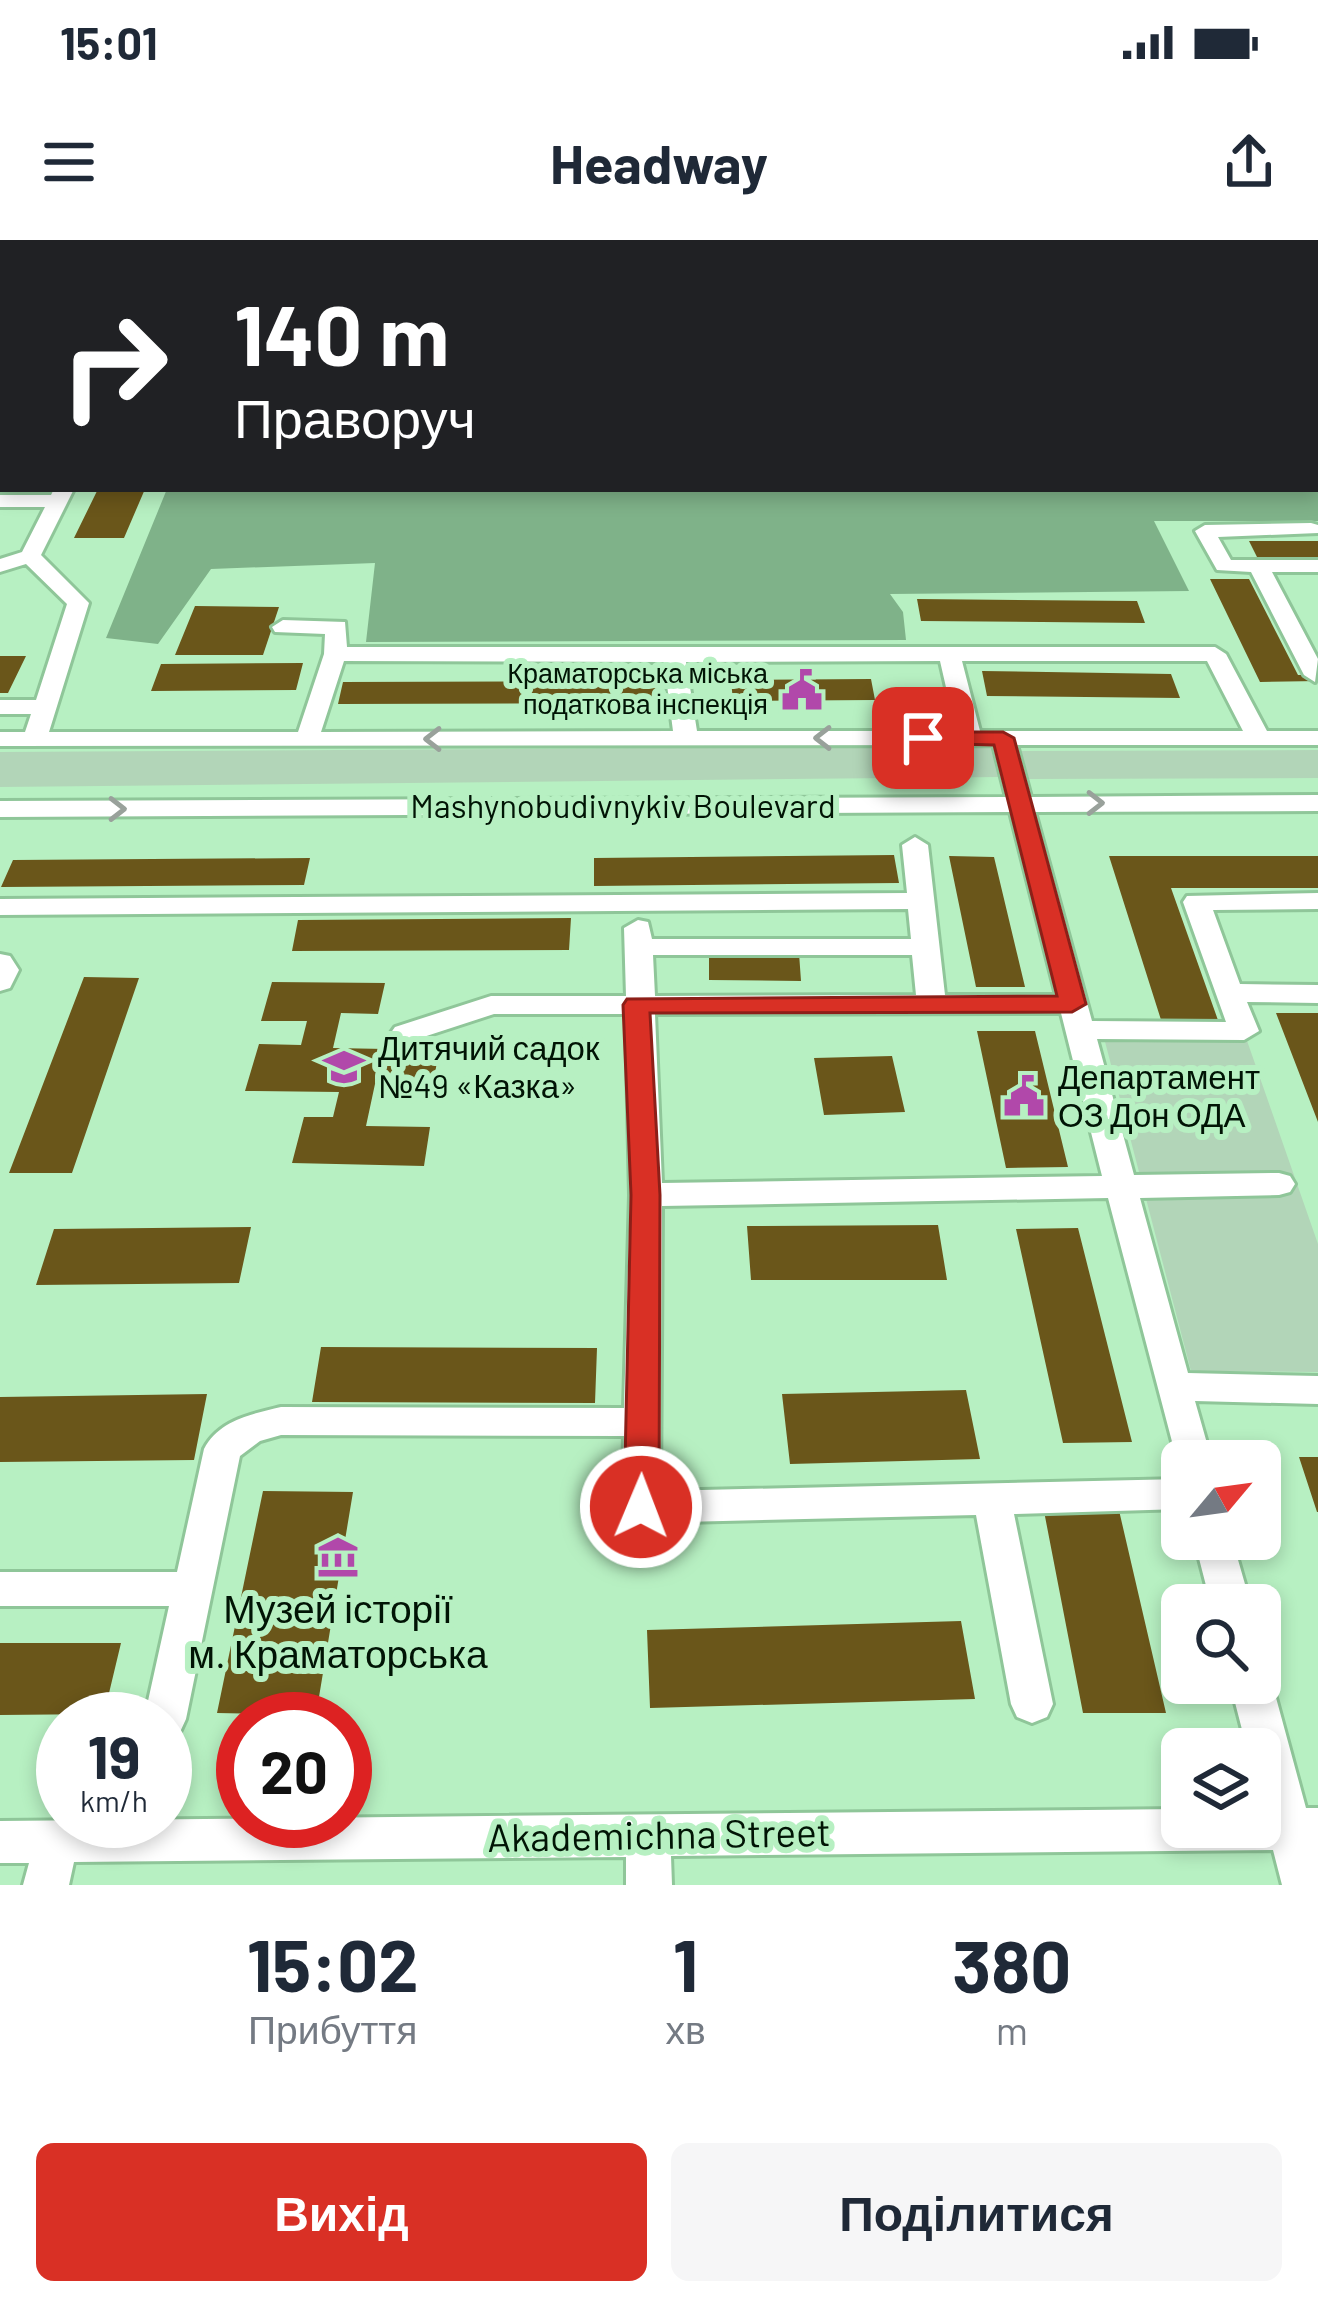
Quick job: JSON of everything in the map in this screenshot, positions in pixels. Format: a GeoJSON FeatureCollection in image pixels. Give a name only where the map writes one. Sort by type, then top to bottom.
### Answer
{"type":"FeatureCollection","features":[{"type":"Feature","properties":{"kind":"street"},"geometry":{"type":"LineString","coordinates":[[0,501],[60,495]]}},
{"type":"Feature","properties":{"kind":"street"},"geometry":{"type":"LineString","coordinates":[[0,566],[30,556],[60,495]]}},
{"type":"Feature","properties":{"kind":"street"},"geometry":{"type":"LineString","coordinates":[[1311,530],[1205,531],[1224,566],[1318,566]]}},
{"type":"Feature","properties":{"kind":"street"},"geometry":{"type":"LineString","coordinates":[[30,556],[78,602],[34,739]]}},
{"type":"Feature","properties":{"kind":"street"},"geometry":{"type":"LineString","coordinates":[[1258,566],[1315,671]]}},
{"type":"Feature","properties":{"kind":"street"},"geometry":{"type":"LineString","coordinates":[[283,626],[338,627],[335,654],[307,739]]}},
{"type":"Feature","properties":{"kind":"street"},"geometry":{"type":"LineString","coordinates":[[335,654],[1215,654],[1259,738]]}},
{"type":"Feature","properties":{"kind":"street"},"geometry":{"type":"LineString","coordinates":[[949,654],[970,738]]}},
{"type":"Feature","properties":{"kind":"street"},"geometry":{"type":"LineString","coordinates":[[674,655],[686,739]]}},
{"type":"Feature","properties":{"kind":"street"},"geometry":{"type":"LineString","coordinates":[[0,707],[45,707]]}},
{"type":"Feature","properties":{"kind":"street"},"geometry":{"type":"LineString","coordinates":[[1003,738],[1187,1440]]}},
{"type":"Feature","properties":{"kind":"street","name":"Mashynobudivnykiv Boulevard"},"geometry":{"type":"LineString","coordinates":[[0,739],[1318,738]]}},
{"type":"Feature","properties":{"kind":"street","name":"Mashynobudivnykiv Boulevard"},"geometry":{"type":"LineString","coordinates":[[0,810],[1020,803],[1315,809]]}},
{"type":"Feature","properties":{"kind":"street"},"geometry":{"type":"LineString","coordinates":[[915,845],[931,1004]]}},
{"type":"Feature","properties":{"kind":"street"},"geometry":{"type":"LineString","coordinates":[[0,907],[921,901]]}},
{"type":"Feature","properties":{"kind":"street"},"geometry":{"type":"LineString","coordinates":[[405,1034],[491,1005],[931,1004],[1244,1031],[1197,902],[1318,901]]}},
{"type":"Feature","properties":{"kind":"street"},"geometry":{"type":"LineString","coordinates":[[638,903],[637,1005],[646,1195],[641,1507],[1161,1494]]}},
{"type":"Feature","properties":{"kind":"street"},"geometry":{"type":"LineString","coordinates":[[638,946],[926,947]]}},
{"type":"Feature","properties":{"kind":"street"},"geometry":{"type":"LineString","coordinates":[[1229,993],[1318,994]]}},
{"type":"Feature","properties":{"kind":"street"},"geometry":{"type":"LineString","coordinates":[[646,1195],[1279,1184]]}},
{"type":"Feature","properties":{"kind":"street"},"geometry":{"type":"LineString","coordinates":[[1173,1386],[1318,1390]]}},
{"type":"Feature","properties":{"kind":"street"},"geometry":{"type":"LineString","coordinates":[[171,1692],[224,1449],[248,1430],[280,1421],[643,1422]]}},
{"type":"Feature","properties":{"kind":"street"},"geometry":{"type":"LineString","coordinates":[[992,1498],[1031,1703]]}},
{"type":"Feature","properties":{"kind":"street"},"geometry":{"type":"LineString","coordinates":[[0,1589],[193,1589]]}},
{"type":"Feature","properties":{"kind":"street"},"geometry":{"type":"LineString","coordinates":[[1259,1704],[1304,1829],[1305,1885]]}},
{"type":"Feature","properties":{"kind":"street","name":"Akademichna Street"},"geometry":{"type":"LineString","coordinates":[[192,1831],[648,1836],[1304,1829]]}},
{"type":"Feature","properties":{"kind":"street"},"geometry":{"type":"LineString","coordinates":[[648,1836],[649,1885]]}},
{"type":"Feature","properties":{"kind":"street","name":"Akademichna Street"},"geometry":{"type":"LineString","coordinates":[[0,1842],[51,1863],[94,1848]]}},
{"type":"Feature","properties":{"kind":"green space"},"geometry":{"type":"Polygon","coordinates":[[[166,492],[1318,492],[1318,521],[1154,521],[1189,591],[890,594],[903,612],[906,640],[366,642],[375,563],[211,569],[158,644],[106,638],[166,492]]]}},
{"type":"Feature","properties":{"kind":"green space"},"geometry":{"type":"Polygon","coordinates":[[[990,746],[999,777],[0,787],[0,752],[990,746]]]}},
{"type":"Feature","properties":{"kind":"green space"},"geometry":{"type":"Polygon","coordinates":[[[1318,750],[1318,778],[1029,779],[1021,751],[1318,750]]]}},
{"type":"Feature","properties":{"kind":"green space"},"geometry":{"type":"Polygon","coordinates":[[[1103,1034],[1245,1035],[1318,1244],[1318,1372],[1191,1371],[1103,1034]]]}},
{"type":"Feature","properties":{"kind":"building"},"geometry":{"type":"Polygon","coordinates":[[[97,492],[144,492],[124,538],[74,538],[97,492]]]}},
{"type":"Feature","properties":{"kind":"building"},"geometry":{"type":"Polygon","coordinates":[[[1249,541],[1318,541],[1318,557],[1257,557],[1249,541]]]}},
{"type":"Feature","properties":{"kind":"building"},"geometry":{"type":"Polygon","coordinates":[[[1210,579],[1249,579],[1298,675],[1318,675],[1318,681],[1260,682],[1210,579]]]}},
{"type":"Feature","properties":{"kind":"building"},"geometry":{"type":"Polygon","coordinates":[[[917,599],[1137,601],[1145,623],[921,621],[917,599]]]}},
{"type":"Feature","properties":{"kind":"building"},"geometry":{"type":"Polygon","coordinates":[[[195,606],[279,607],[263,655],[175,655],[195,606]]]}},
{"type":"Feature","properties":{"kind":"building"},"geometry":{"type":"Polygon","coordinates":[[[0,656],[26,656],[8,693],[0,693],[0,656]]]}},
{"type":"Feature","properties":{"kind":"building"},"geometry":{"type":"Polygon","coordinates":[[[303,663],[296,690],[151,691],[161,664],[303,663]]]}},
{"type":"Feature","properties":{"kind":"building"},"geometry":{"type":"Polygon","coordinates":[[[982,671],[1171,674],[1180,698],[987,696],[982,671]]]}},
{"type":"Feature","properties":{"kind":"building","name":"Краматорська міська податкова інспекція"},"geometry":{"type":"Polygon","coordinates":[[[871,679],[875,700],[733,701],[731,680],[871,679]]]}},
{"type":"Feature","properties":{"kind":"building"},"geometry":{"type":"Polygon","coordinates":[[[657,681],[657,703],[338,704],[343,682],[657,681]]]}},
{"type":"Feature","properties":{"kind":"building"},"geometry":{"type":"Polygon","coordinates":[[[894,855],[899,883],[594,886],[594,858],[894,855]]]}},
{"type":"Feature","properties":{"kind":"building"},"geometry":{"type":"Polygon","coordinates":[[[949,856],[994,857],[1025,987],[976,987],[949,856]]]}},
{"type":"Feature","properties":{"kind":"building"},"geometry":{"type":"Polygon","coordinates":[[[1109,856],[1318,856],[1318,888],[1171,888],[1219,1023],[1162,1023],[1109,856]]]}},
{"type":"Feature","properties":{"kind":"building"},"geometry":{"type":"Polygon","coordinates":[[[310,858],[304,885],[1,887],[13,860],[310,858]]]}},
{"type":"Feature","properties":{"kind":"building"},"geometry":{"type":"Polygon","coordinates":[[[571,918],[569,950],[292,951],[298,920],[571,918]]]}},
{"type":"Feature","properties":{"kind":"building"},"geometry":{"type":"Polygon","coordinates":[[[709,953],[799,953],[801,981],[709,980],[709,953]]]}},
{"type":"Feature","properties":{"kind":"building"},"geometry":{"type":"Polygon","coordinates":[[[84,977],[139,978],[72,1173],[9,1173],[84,977]]]}},
{"type":"Feature","properties":{"kind":"building","name":"Дитячий садок №49 «Казка»"},"geometry":{"type":"Polygon","coordinates":[[[272,982],[385,983],[378,1014],[341,1013],[333,1048],[439,1050],[433,1085],[375,1084],[366,1126],[430,1127],[424,1166],[292,1163],[304,1117],[333,1117],[339,1092],[245,1091],[259,1044],[301,1045],[307,1021],[261,1021],[272,982]]]}},
{"type":"Feature","properties":{"kind":"building"},"geometry":{"type":"Polygon","coordinates":[[[1276,1013],[1318,1013],[1318,1122],[1276,1013]]]}},
{"type":"Feature","properties":{"kind":"building"},"geometry":{"type":"Polygon","coordinates":[[[977,1031],[1035,1031],[1068,1167],[1006,1168],[977,1031]]]}},
{"type":"Feature","properties":{"kind":"building"},"geometry":{"type":"Polygon","coordinates":[[[892,1056],[905,1112],[824,1115],[814,1058],[892,1056]]]}},
{"type":"Feature","properties":{"kind":"building"},"geometry":{"type":"Polygon","coordinates":[[[938,1225],[947,1280],[751,1280],[747,1226],[938,1225]]]}},
{"type":"Feature","properties":{"kind":"building"},"geometry":{"type":"Polygon","coordinates":[[[251,1227],[239,1283],[36,1285],[54,1229],[251,1227]]]}},
{"type":"Feature","properties":{"kind":"building"},"geometry":{"type":"Polygon","coordinates":[[[1078,1228],[1132,1442],[1063,1443],[1016,1229],[1078,1228]]]}},
{"type":"Feature","properties":{"kind":"building"},"geometry":{"type":"Polygon","coordinates":[[[321,1347],[597,1348],[595,1403],[312,1402],[321,1347]]]}},
{"type":"Feature","properties":{"kind":"building"},"geometry":{"type":"Polygon","coordinates":[[[966,1390],[980,1459],[790,1464],[782,1394],[966,1390]]]}},
{"type":"Feature","properties":{"kind":"building"},"geometry":{"type":"Polygon","coordinates":[[[207,1394],[194,1460],[0,1462],[0,1397],[207,1394]]]}},
{"type":"Feature","properties":{"kind":"building"},"geometry":{"type":"Polygon","coordinates":[[[1299,1457],[1318,1457],[1318,1512],[1317,1512],[1299,1457]]]}},
{"type":"Feature","properties":{"kind":"building"},"geometry":{"type":"Polygon","coordinates":[[[263,1491],[353,1492],[320,1692],[221,1692],[263,1491]]]}},
{"type":"Feature","properties":{"kind":"building"},"geometry":{"type":"Polygon","coordinates":[[[1043,1506],[1118,1506],[1166,1713],[1083,1713],[1043,1506]]]}},
{"type":"Feature","properties":{"kind":"building"},"geometry":{"type":"Polygon","coordinates":[[[961,1621],[975,1699],[650,1708],[647,1630],[961,1621]]]}},
{"type":"Feature","properties":{"kind":"building"},"geometry":{"type":"Polygon","coordinates":[[[0,1643],[121,1643],[109,1692],[36,1692],[36,1715],[0,1715],[0,1643]]]}},
{"type":"Feature","properties":{"kind":"place","name":"Краматорська міська податкова інспекція"},"geometry":{"type":"Point","coordinates":[802,690]}},
{"type":"Feature","properties":{"kind":"place","name":"Дитячий садок №49 «Казка»"},"geometry":{"type":"Point","coordinates":[344,1067]}},
{"type":"Feature","properties":{"kind":"place","name":"Департамент ОЗ Дон ОДА"},"geometry":{"type":"Point","coordinates":[1024,1096]}},
{"type":"Feature","properties":{"kind":"place","name":"Музей історії м. Краматорська"},"geometry":{"type":"Point","coordinates":[338,1557]}},
{"type":"Feature","properties":{"kind":"route"},"geometry":{"type":"LineString","coordinates":[[641,1507],[646,1195],[637,1005],[1072,1004],[1003,738],[923,738]]}}]}
